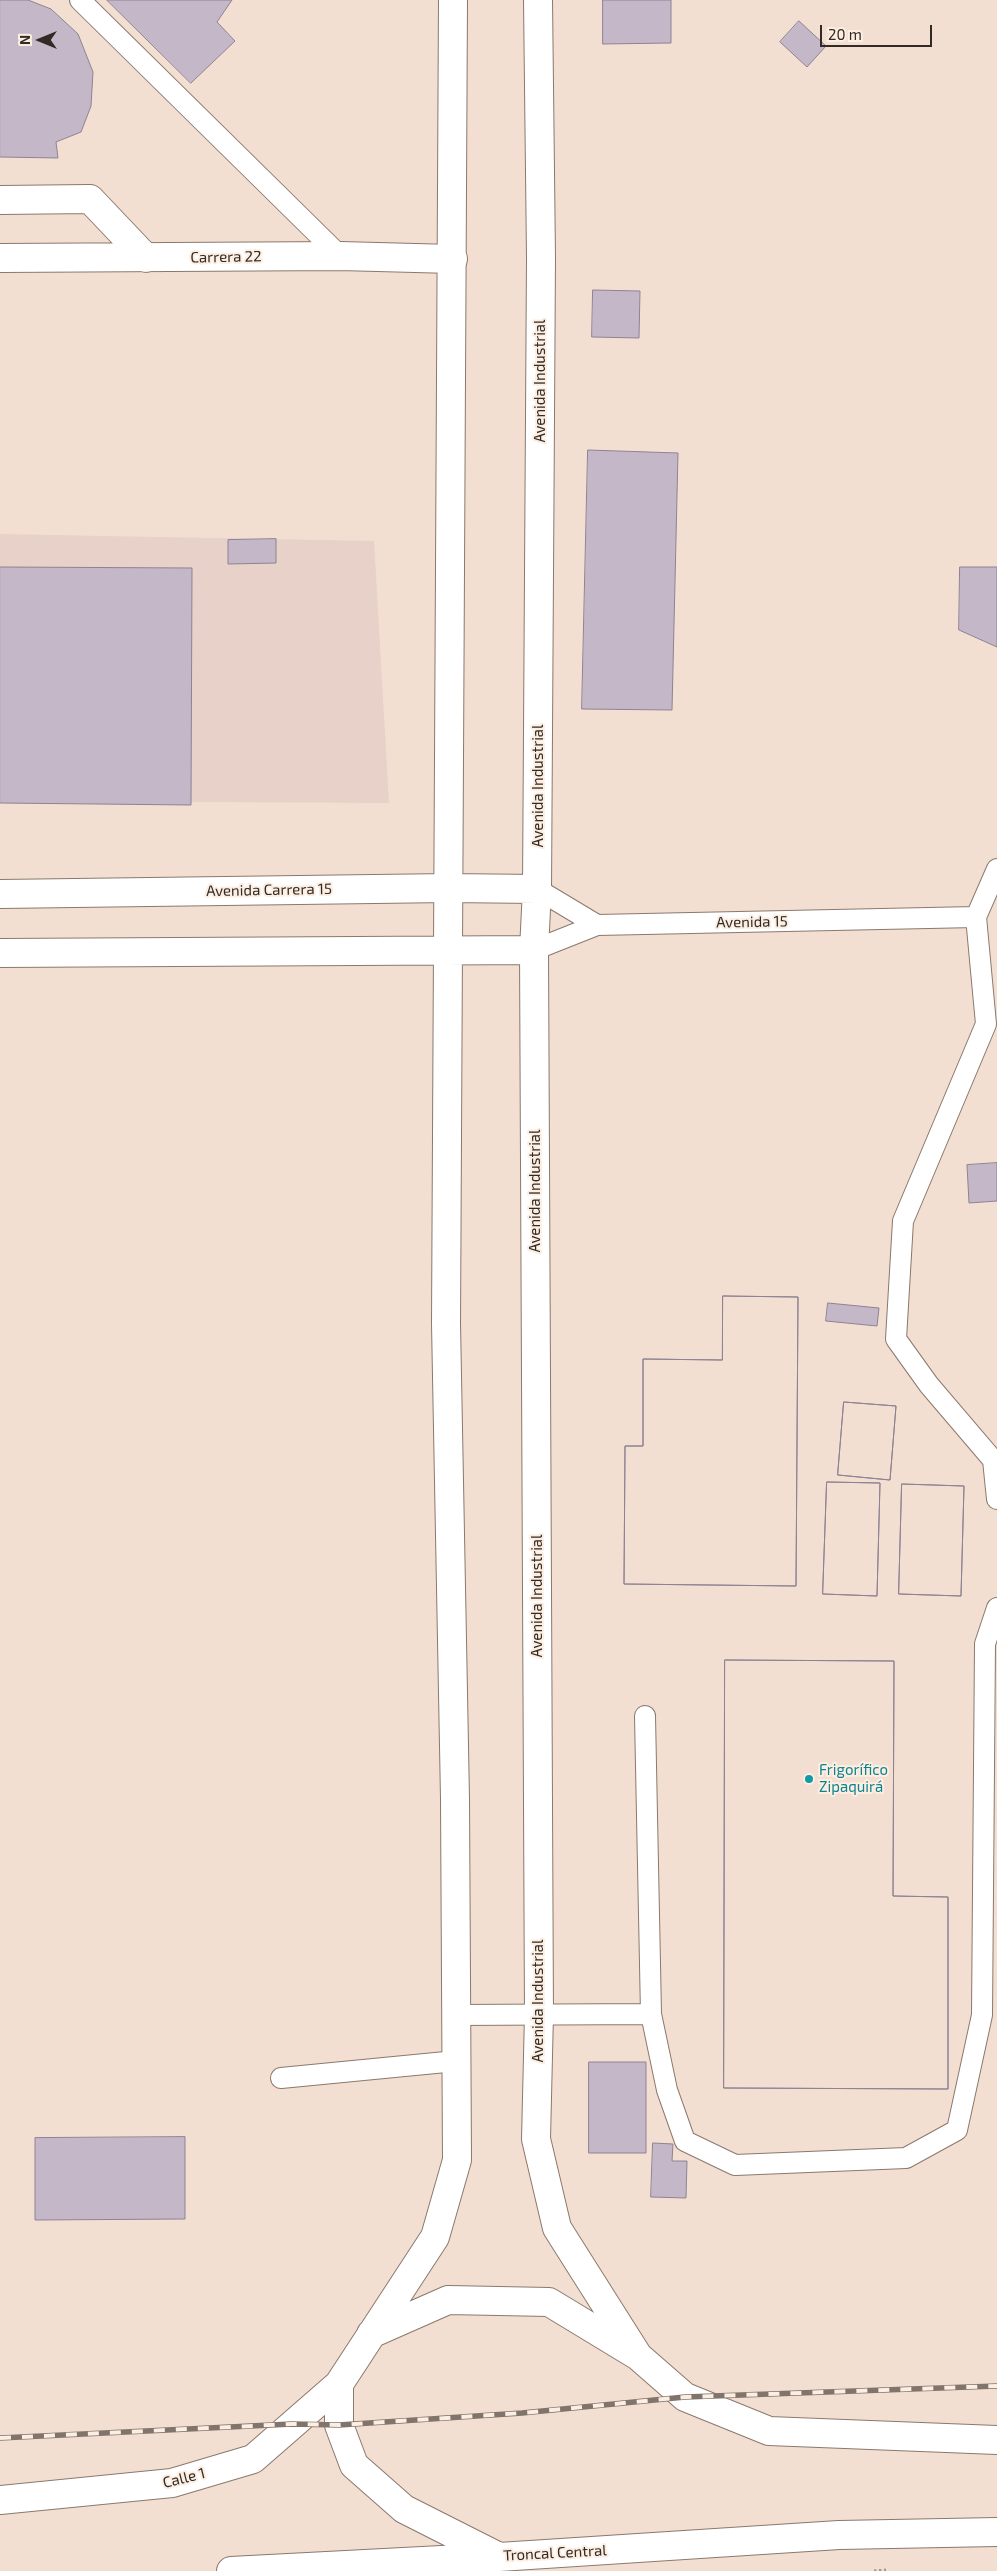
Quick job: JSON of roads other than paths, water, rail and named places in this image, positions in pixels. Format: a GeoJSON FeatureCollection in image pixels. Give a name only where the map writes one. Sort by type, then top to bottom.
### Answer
{"type":"FeatureCollection","features":[{"type":"Feature","properties":{"kind":"main road"},"geometry":{"type":"LineString","coordinates":[[339,2384],[436,2237],[457,2160],[455,1799],[446,1323],[453,0]]}},
{"type":"Feature","properties":{"kind":"main road","name":"Avenida Industrial"},"geometry":{"type":"LineString","coordinates":[[538,0],[541,268],[537,889],[534,950],[539,2014],[536,2139],[557,2228],[638,2356]]}},
{"type":"Feature","properties":{"kind":"main road"},"geometry":{"type":"LineString","coordinates":[[0,200],[90,199],[146,258]]}},
{"type":"Feature","properties":{"kind":"main road","name":"Carrera 22"},"geometry":{"type":"LineString","coordinates":[[0,258],[340,256],[453,259]]}},
{"type":"Feature","properties":{"kind":"main road","name":"Avenida Carrera 15"},"geometry":{"type":"LineString","coordinates":[[0,894],[449,888],[537,889]]}},
{"type":"Feature","properties":{"kind":"main road"},"geometry":{"type":"LineString","coordinates":[[0,953],[534,950]]}},
{"type":"Feature","properties":{"kind":"main road"},"geometry":{"type":"LineString","coordinates":[[371,2334],[448,2300],[549,2302],[638,2356],[685,2397],[769,2431],[997,2440]]}},
{"type":"Feature","properties":{"kind":"main road","name":"Calle 1"},"geometry":{"type":"LineString","coordinates":[[0,2500],[172,2483],[253,2458],[339,2384]]}},
{"type":"Feature","properties":{"kind":"main road","name":"Troncal Central"},"geometry":{"type":"LineString","coordinates":[[339,2384],[339,2425],[354,2465],[404,2509],[499,2557],[839,2535],[997,2532]]}},
{"type":"Feature","properties":{"kind":"main road"},"geometry":{"type":"LineString","coordinates":[[231,2571],[499,2557]]}},
{"type":"Feature","properties":{"kind":"lane"},"geometry":{"type":"LineString","coordinates":[[80,0],[340,256]]}},
{"type":"Feature","properties":{"kind":"lane"},"geometry":{"type":"LineString","coordinates":[[997,869],[976,918],[986,1024],[903,1221],[896,1339],[929,1385],[993,1460],[997,1499]]}},
{"type":"Feature","properties":{"kind":"lane"},"geometry":{"type":"LineString","coordinates":[[537,889],[597,925]]}},
{"type":"Feature","properties":{"kind":"lane","name":"Avenida 15"},"geometry":{"type":"LineString","coordinates":[[534,950],[597,925],[976,918]]}},
{"type":"Feature","properties":{"kind":"lane"},"geometry":{"type":"LineString","coordinates":[[645,1716],[651,2014],[668,2090],[685,2141],[735,2165],[906,2158],[958,2130],[982,2015],[985,1644],[997,1608]]}},
{"type":"Feature","properties":{"kind":"lane"},"geometry":{"type":"LineString","coordinates":[[455,2015],[651,2014]]}},
{"type":"Feature","properties":{"kind":"lane"},"geometry":{"type":"LineString","coordinates":[[281,2078],[456,2061]]}},
{"type":"Feature","properties":{"kind":"railway"},"geometry":{"type":"LineString","coordinates":[[0,2438],[292,2424],[339,2425],[522,2413],[685,2397],[997,2386]]}},
{"type":"Feature","properties":{"kind":"place","name":"Frigorífico Zipaquirá"},"geometry":{"type":"Point","coordinates":[809,1779]}}]}
